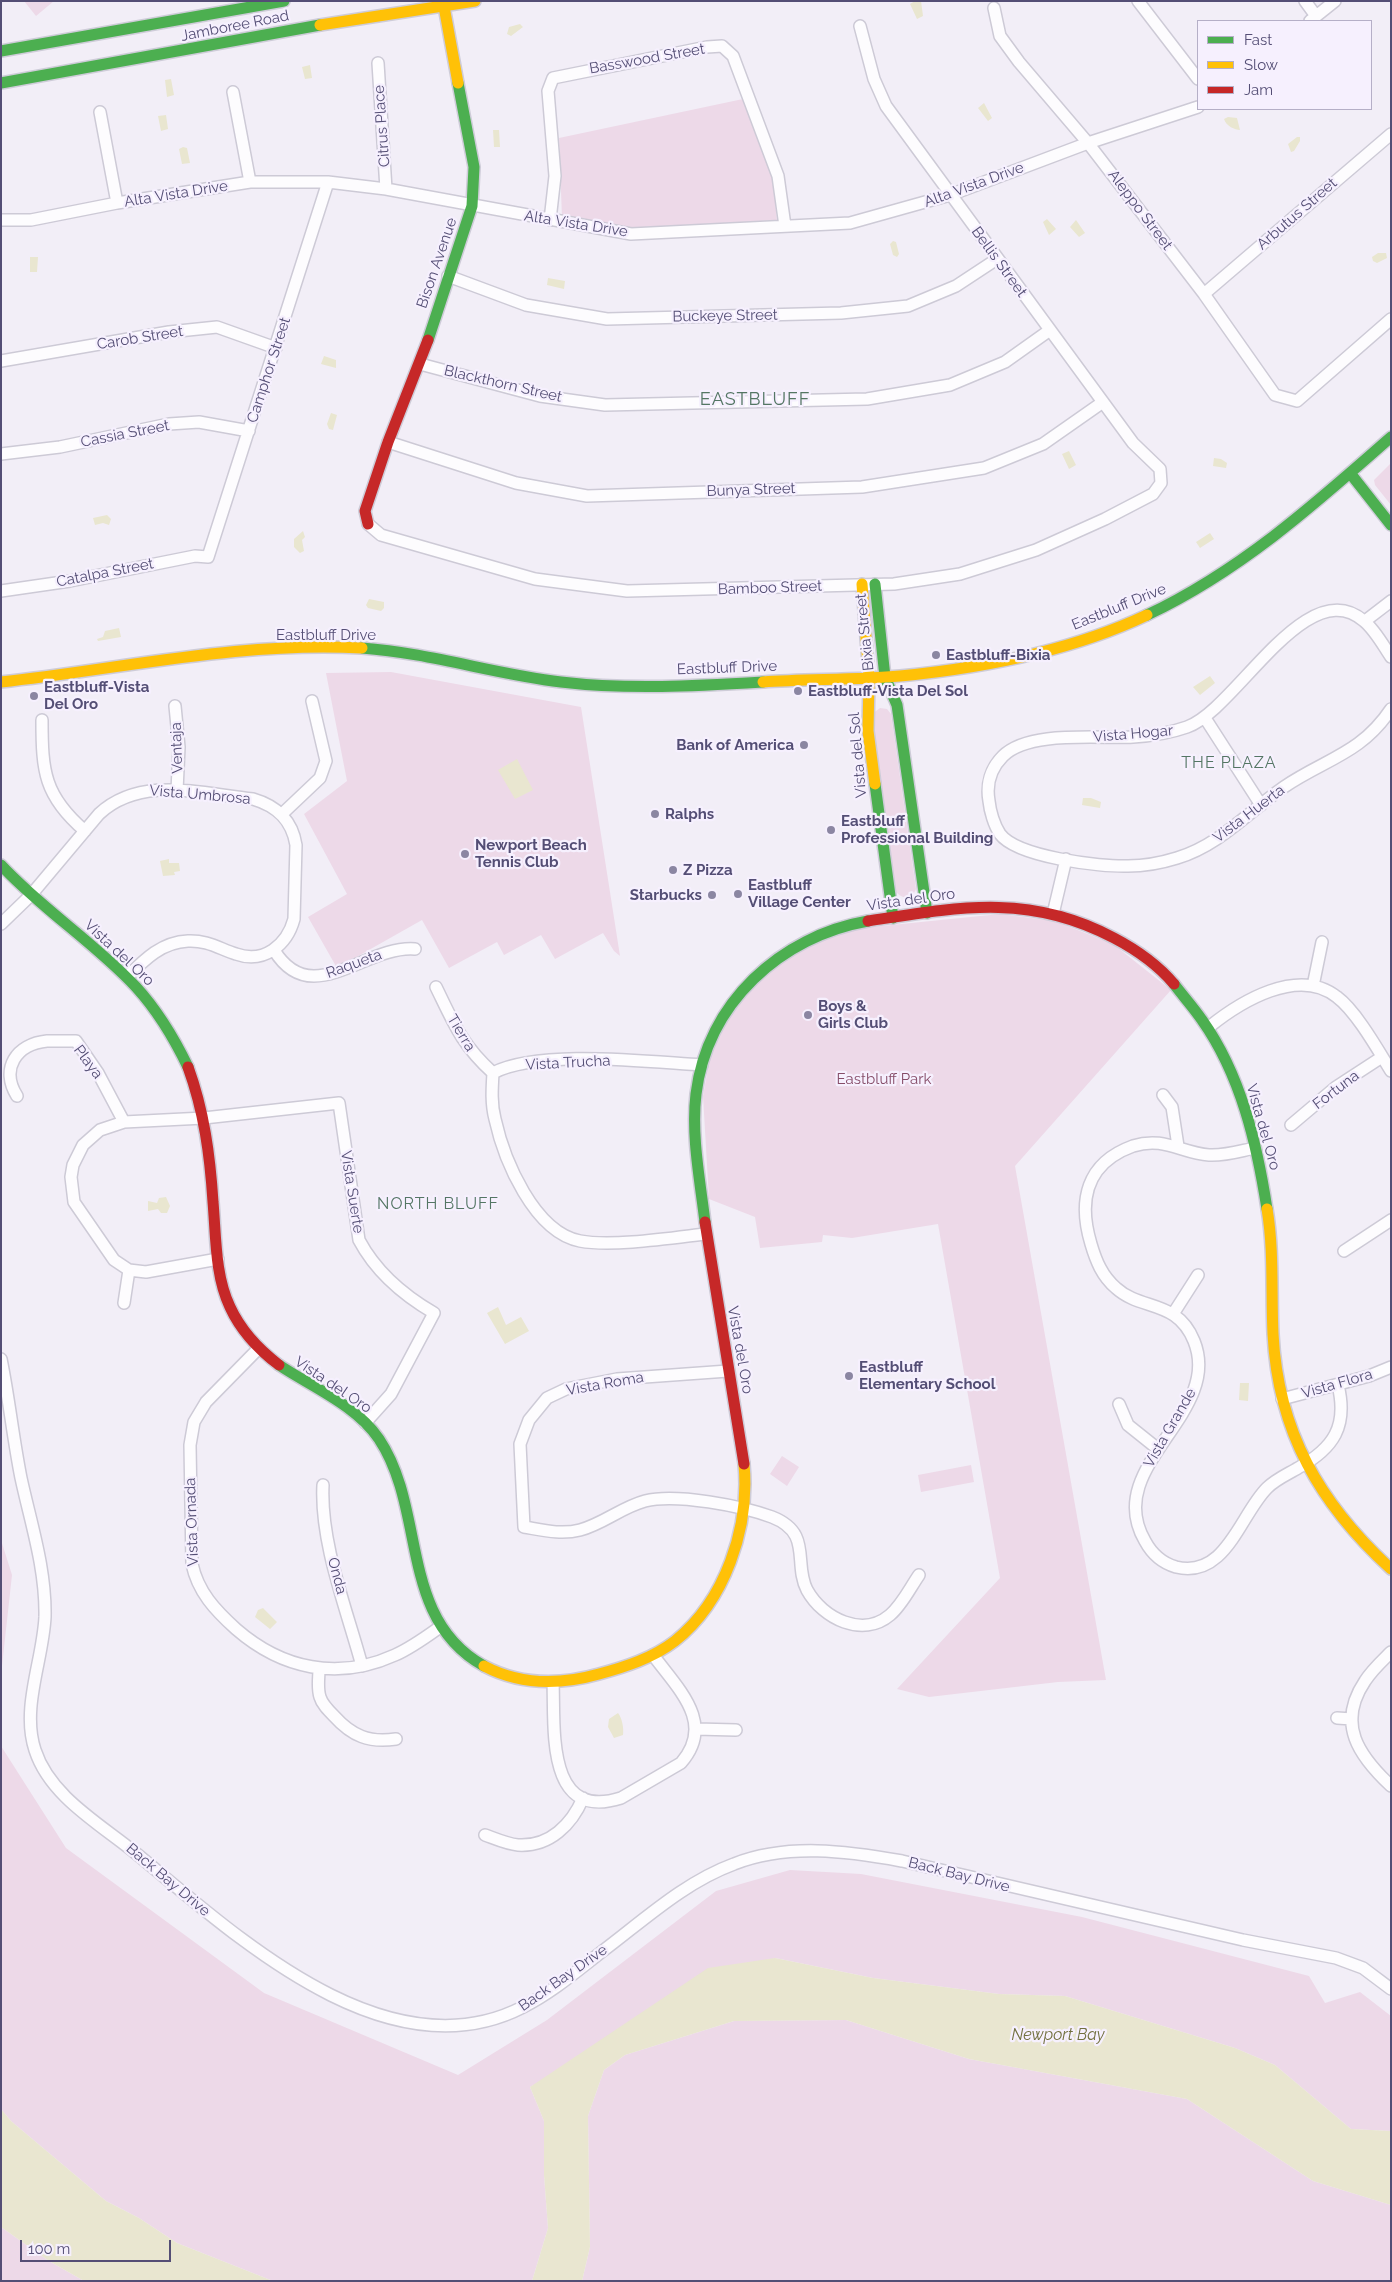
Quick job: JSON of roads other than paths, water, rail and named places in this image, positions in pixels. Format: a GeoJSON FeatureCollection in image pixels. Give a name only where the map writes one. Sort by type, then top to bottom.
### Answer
{"type":"FeatureCollection","features":[{"type":"Feature","properties":{"kind":"street","name":"Jamboree Road"},"geometry":{"type":"LineString","coordinates":[[1,51],[284,1]]}},
{"type":"Feature","properties":{"kind":"street","name":"Jamboree Road"},"geometry":{"type":"LineString","coordinates":[[1,83],[309,27],[444,4],[475,1]]}},
{"type":"Feature","properties":{"kind":"street"},"geometry":{"type":"LineString","coordinates":[[1138,1],[1197,78]]}},
{"type":"Feature","properties":{"kind":"street"},"geometry":{"type":"LineString","coordinates":[[1305,1],[1313,19],[1335,1]]}},
{"type":"Feature","properties":{"kind":"street","name":"Bison Avenue"},"geometry":{"type":"LineString","coordinates":[[368,524],[364,511],[388,442],[420,364],[472,206],[474,167],[444,4]]}},
{"type":"Feature","properties":{"kind":"street","name":"Aleppo Street"},"geometry":{"type":"LineString","coordinates":[[994,8],[1000,36],[1019,62],[1088,143],[1204,294],[1275,394],[1297,401],[1391,318]]}},
{"type":"Feature","properties":{"kind":"street","name":"Bellis Street"},"geometry":{"type":"LineString","coordinates":[[860,26],[874,79],[886,106],[1133,443],[1160,469],[1161,484]]}},
{"type":"Feature","properties":{"kind":"street","name":"Basswood Street"},"geometry":{"type":"LineString","coordinates":[[550,220],[555,176],[548,91],[554,78],[669,54],[722,46],[733,56],[778,176],[784,226]]}},
{"type":"Feature","properties":{"kind":"street","name":"Citrus Place"},"geometry":{"type":"LineString","coordinates":[[378,63],[386,190]]}},
{"type":"Feature","properties":{"kind":"street"},"geometry":{"type":"LineString","coordinates":[[233,92],[250,182]]}},
{"type":"Feature","properties":{"kind":"street","name":"Alta Vista Drive"},"geometry":{"type":"LineString","coordinates":[[1,220],[31,220],[117,203],[250,182],[328,182],[386,190],[631,234],[850,223],[950,195],[1088,143],[1197,107]]}},
{"type":"Feature","properties":{"kind":"street"},"geometry":{"type":"LineString","coordinates":[[100,112],[117,203]]}},
{"type":"Feature","properties":{"kind":"street","name":"Arbutus Street"},"geometry":{"type":"LineString","coordinates":[[1204,294],[1391,134]]}},
{"type":"Feature","properties":{"kind":"street","name":"Camphor Street"},"geometry":{"type":"LineString","coordinates":[[208,557],[328,182]]}},
{"type":"Feature","properties":{"kind":"street","name":"Buckeye Street"},"geometry":{"type":"LineString","coordinates":[[448,276],[526,305],[607,319],[840,313],[908,306],[956,286],[997,259]]}},
{"type":"Feature","properties":{"kind":"street","name":"Carob Street"},"geometry":{"type":"LineString","coordinates":[[1,361],[169,332],[217,327],[276,348]]}},
{"type":"Feature","properties":{"kind":"street","name":"Blackthorn Street"},"geometry":{"type":"LineString","coordinates":[[420,364],[540,396],[605,404],[867,399],[950,385],[1005,362],[1050,330]]}},
{"type":"Feature","properties":{"kind":"street","name":"Bunya Street"},"geometry":{"type":"LineString","coordinates":[[388,442],[516,483],[587,496],[862,487],[984,468],[1043,444],[1103,402]]}},
{"type":"Feature","properties":{"kind":"street","name":"Cassia Street"},"geometry":{"type":"LineString","coordinates":[[1,454],[60,447],[169,424],[199,422],[249,432]]}},
{"type":"Feature","properties":{"kind":"street","name":"Eastbluff Drive"},"geometry":{"type":"LineString","coordinates":[[1,682],[263,650],[330,648],[390,650],[437,656],[534,677],[600,685],[667,685],[885,678],[998,663],[1076,642],[1140,618],[1212,581],[1257,550],[1391,437]]}},
{"type":"Feature","properties":{"kind":"street"},"geometry":{"type":"LineString","coordinates":[[1350,473],[1391,526]]}},
{"type":"Feature","properties":{"kind":"street","name":"Bamboo Street"},"geometry":{"type":"LineString","coordinates":[[368,524],[380,535],[535,579],[627,591],[894,584],[960,574],[1036,550],[1106,519],[1154,494],[1161,484]]}},
{"type":"Feature","properties":{"kind":"street","name":"Catalpa Street"},"geometry":{"type":"LineString","coordinates":[[1,591],[70,581],[196,556],[208,557]]}},
{"type":"Feature","properties":{"kind":"street","name":"Bixia Street"},"geometry":{"type":"LineString","coordinates":[[862,584],[869,678]]}},
{"type":"Feature","properties":{"kind":"street","name":"Bixia Street"},"geometry":{"type":"LineString","coordinates":[[875,584],[885,678]]}},
{"type":"Feature","properties":{"kind":"street"},"geometry":{"type":"LineString","coordinates":[[1391,601],[1365,621],[1391,657]]}},
{"type":"Feature","properties":{"kind":"street","name":"Vista Hogar"},"geometry":{"type":"LineString","coordinates":[[1001,834],[989,806],[988,783],[997,763],[1013,747],[1034,741],[1157,735],[1190,726],[1205,718],[1226,700],[1289,632],[1305,620],[1324,614],[1344,612],[1354,614],[1365,621]]}},
{"type":"Feature","properties":{"kind":"street","name":"Vista del Sol"},"geometry":{"type":"LineString","coordinates":[[869,678],[868,730],[893,918]]}},
{"type":"Feature","properties":{"kind":"street"},"geometry":{"type":"LineString","coordinates":[[885,678],[897,705],[927,913]]}},
{"type":"Feature","properties":{"kind":"street"},"geometry":{"type":"LineString","coordinates":[[127,977],[152,954],[177,943],[204,942],[248,957],[259,956],[274,950],[288,936],[294,919],[296,845],[291,828],[282,814],[320,778],[326,761],[312,700]]}},
{"type":"Feature","properties":{"kind":"street","name":"Ventaja"},"geometry":{"type":"LineString","coordinates":[[175,706],[179,747],[177,791]]}},
{"type":"Feature","properties":{"kind":"street","name":"Vista Huerta"},"geometry":{"type":"LineString","coordinates":[[1001,834],[1019,847],[1034,853],[1125,866],[1162,862],[1188,854],[1213,842],[1298,778],[1356,748],[1368,737],[1391,709]]}},
{"type":"Feature","properties":{"kind":"street"},"geometry":{"type":"LineString","coordinates":[[1205,718],[1261,805]]}},
{"type":"Feature","properties":{"kind":"street"},"geometry":{"type":"LineString","coordinates":[[42,720],[42,757],[47,784],[61,808],[85,831]]}},
{"type":"Feature","properties":{"kind":"street","name":"Vista Umbrosa"},"geometry":{"type":"LineString","coordinates":[[4,917],[31,895],[85,831],[108,806],[121,797],[143,790],[177,791],[253,799],[264,802],[282,814]]}},
{"type":"Feature","properties":{"kind":"street"},"geometry":{"type":"LineString","coordinates":[[1053,914],[1066,859]]}},
{"type":"Feature","properties":{"kind":"street","name":"Vista del Oro"},"geometry":{"type":"LineString","coordinates":[[1,865],[31,895],[127,977],[158,1014],[180,1050],[196,1090],[204,1118],[218,1259],[225,1294],[230,1307],[240,1327],[258,1349],[279,1367],[345,1407],[365,1423],[380,1440],[398,1472],[404,1492],[418,1578],[430,1609],[440,1627],[469,1656],[486,1667],[526,1680],[553,1682],[576,1679],[635,1663],[654,1655],[685,1633],[705,1610],[718,1590],[736,1545],[743,1509],[743,1456],[705,1234],[694,1124],[697,1083],[713,1034],[734,998],[752,978],[779,955],[805,940],[834,928],[970,907],[998,906],[1053,914],[1096,929],[1135,950],[1178,986],[1209,1027],[1235,1083],[1255,1148],[1269,1223],[1273,1345],[1282,1399],[1305,1464],[1329,1503],[1349,1529],[1391,1569]]}},
{"type":"Feature","properties":{"kind":"street"},"geometry":{"type":"LineString","coordinates":[[1314,986],[1322,942]]}},
{"type":"Feature","properties":{"kind":"street","name":"Raqueta"},"geometry":{"type":"LineString","coordinates":[[274,950],[286,966],[296,973],[315,977],[334,974],[383,952],[401,948],[415,949]]}},
{"type":"Feature","properties":{"kind":"street"},"geometry":{"type":"LineString","coordinates":[[1209,1027],[1235,1007],[1256,997],[1290,986],[1314,986],[1333,994],[1346,1005],[1391,1071]]}},
{"type":"Feature","properties":{"kind":"street","name":"Tierra"},"geometry":{"type":"LineString","coordinates":[[436,988],[459,1036],[472,1053],[493,1073]]}},
{"type":"Feature","properties":{"kind":"street","name":"Playa"},"geometry":{"type":"LineString","coordinates":[[17,1096],[9,1085],[8,1076],[12,1061],[19,1054],[37,1044],[76,1041],[102,1080],[124,1122]]}},
{"type":"Feature","properties":{"kind":"street","name":"Fortuna"},"geometry":{"type":"LineString","coordinates":[[1291,1125],[1336,1087],[1382,1057]]}},
{"type":"Feature","properties":{"kind":"street","name":"Vista Trucha"},"geometry":{"type":"LineString","coordinates":[[493,1073],[502,1068],[557,1060],[621,1060],[702,1065]]}},
{"type":"Feature","properties":{"kind":"street"},"geometry":{"type":"LineString","coordinates":[[493,1073],[492,1104],[502,1144],[512,1168],[532,1203],[552,1228],[568,1237],[594,1243],[705,1234]]}},
{"type":"Feature","properties":{"kind":"street"},"geometry":{"type":"LineString","coordinates":[[1163,1095],[1172,1107],[1178,1146]]}},
{"type":"Feature","properties":{"kind":"street","name":"Vista Suerte"},"geometry":{"type":"LineString","coordinates":[[204,1118],[339,1104],[360,1240],[366,1253],[387,1278],[417,1303],[434,1313],[391,1394],[365,1423]]}},
{"type":"Feature","properties":{"kind":"street"},"geometry":{"type":"LineString","coordinates":[[204,1118],[124,1122],[100,1130],[83,1145],[73,1165],[71,1184],[78,1211],[114,1260],[129,1270],[146,1272],[218,1259]]}},
{"type":"Feature","properties":{"kind":"street","name":"Vista Grande"},"geometry":{"type":"LineString","coordinates":[[1255,1148],[1211,1155],[1178,1146],[1152,1142],[1133,1146],[1118,1153],[1094,1176],[1085,1203],[1088,1234],[1094,1255],[1105,1277],[1120,1292],[1158,1306],[1173,1314],[1187,1330],[1195,1344],[1198,1376],[1192,1396],[1144,1471],[1137,1495],[1137,1516],[1140,1530],[1143,1539],[1156,1556],[1164,1562],[1183,1568],[1196,1568],[1218,1558],[1268,1487],[1330,1446],[1342,1417],[1342,1402],[1338,1385]]}},
{"type":"Feature","properties":{"kind":"street"},"geometry":{"type":"LineString","coordinates":[[1344,1251],[1391,1220]]}},
{"type":"Feature","properties":{"kind":"street"},"geometry":{"type":"LineString","coordinates":[[124,1303],[129,1270]]}},
{"type":"Feature","properties":{"kind":"street"},"geometry":{"type":"LineString","coordinates":[[1173,1314],[1198,1275]]}},
{"type":"Feature","properties":{"kind":"street","name":"Vista Ornada"},"geometry":{"type":"LineString","coordinates":[[258,1349],[212,1396],[194,1422],[190,1445],[192,1564],[197,1583],[207,1600],[242,1634],[278,1658],[319,1669],[362,1666],[395,1656],[440,1627]]}},
{"type":"Feature","properties":{"kind":"street","name":"Back Bay Drive"},"geometry":{"type":"LineString","coordinates":[[1,1359],[15,1450],[42,1571],[45,1618],[31,1720],[34,1746],[46,1773],[57,1787],[81,1809],[227,1929],[295,1975],[355,2006],[394,2019],[433,2024],[469,2023],[505,2015],[539,1998],[658,1909],[701,1880],[749,1859],[776,1853],[814,1851],[863,1855],[902,1861],[1243,1940],[1327,1956],[1356,1965],[1391,1989]]}},
{"type":"Feature","properties":{"kind":"street","name":"Vista Flora"},"geometry":{"type":"LineString","coordinates":[[1282,1399],[1369,1376],[1391,1367]]}},
{"type":"Feature","properties":{"kind":"street","name":"Vista Roma"},"geometry":{"type":"LineString","coordinates":[[728,1370],[617,1379],[566,1388],[548,1398],[529,1420],[520,1444],[524,1527],[558,1532],[579,1530],[631,1506],[662,1498],[678,1498],[743,1509]]}},
{"type":"Feature","properties":{"kind":"street"},"geometry":{"type":"LineString","coordinates":[[1119,1404],[1128,1425],[1158,1449]]}},
{"type":"Feature","properties":{"kind":"street","name":"Onda"},"geometry":{"type":"LineString","coordinates":[[323,1485],[323,1506],[330,1546],[362,1666]]}},
{"type":"Feature","properties":{"kind":"street"},"geometry":{"type":"LineString","coordinates":[[743,1509],[772,1517],[790,1529],[800,1548],[803,1579],[807,1590],[831,1615],[841,1622],[860,1626],[870,1625],[889,1616],[919,1575]]}},
{"type":"Feature","properties":{"kind":"street"},"geometry":{"type":"LineString","coordinates":[[1391,1652],[1358,1692],[1352,1719],[1356,1744],[1369,1766],[1391,1786]]}},
{"type":"Feature","properties":{"kind":"street"},"geometry":{"type":"LineString","coordinates":[[553,1682],[558,1770],[568,1786],[583,1798],[602,1802],[621,1798],[673,1769],[692,1748],[696,1729],[690,1706],[654,1655]]}},
{"type":"Feature","properties":{"kind":"street"},"geometry":{"type":"LineString","coordinates":[[319,1669],[320,1697],[325,1706],[346,1730],[365,1739],[396,1739]]}},
{"type":"Feature","properties":{"kind":"street"},"geometry":{"type":"LineString","coordinates":[[1337,1718],[1352,1719]]}},
{"type":"Feature","properties":{"kind":"street"},"geometry":{"type":"LineString","coordinates":[[696,1729],[736,1730]]}},
{"type":"Feature","properties":{"kind":"street"},"geometry":{"type":"LineString","coordinates":[[485,1835],[520,1846],[540,1842],[564,1829],[572,1820],[583,1798]]}},
{"type":"Feature","properties":{"kind":"water"},"geometry":{"type":"Polygon","coordinates":[[[915,1],[921,1],[923,16],[917,19],[910,4],[915,1]]]}},
{"type":"Feature","properties":{"kind":"water"},"geometry":{"type":"Polygon","coordinates":[[[520,24],[523,27],[511,36],[507,34],[509,27],[520,24]]]}},
{"type":"Feature","properties":{"kind":"water"},"geometry":{"type":"Polygon","coordinates":[[[310,65],[312,78],[305,79],[302,67],[310,65]]]}},
{"type":"Feature","properties":{"kind":"water"},"geometry":{"type":"Polygon","coordinates":[[[171,79],[174,95],[167,97],[165,80],[171,79]]]}},
{"type":"Feature","properties":{"kind":"water"},"geometry":{"type":"Polygon","coordinates":[[[984,103],[992,118],[988,121],[978,108],[984,103]]]}},
{"type":"Feature","properties":{"kind":"water"},"geometry":{"type":"Polygon","coordinates":[[[166,115],[168,129],[161,131],[158,116],[166,115]]]}},
{"type":"Feature","properties":{"kind":"water"},"geometry":{"type":"Polygon","coordinates":[[[1228,117],[1237,118],[1240,130],[1227,124],[1224,119],[1228,117]]]}},
{"type":"Feature","properties":{"kind":"water"},"geometry":{"type":"Polygon","coordinates":[[[493,130],[499,130],[500,147],[494,147],[493,130]]]}},
{"type":"Feature","properties":{"kind":"water"},"geometry":{"type":"Polygon","coordinates":[[[1297,137],[1300,137],[1300,141],[1294,151],[1291,152],[1288,144],[1297,137]]]}},
{"type":"Feature","properties":{"kind":"water"},"geometry":{"type":"Polygon","coordinates":[[[187,148],[190,163],[182,164],[179,149],[187,148]]]}},
{"type":"Feature","properties":{"kind":"water"},"geometry":{"type":"Polygon","coordinates":[[[1047,219],[1056,229],[1049,235],[1043,222],[1047,219]]]}},
{"type":"Feature","properties":{"kind":"water"},"geometry":{"type":"Polygon","coordinates":[[[1076,220],[1085,233],[1079,237],[1070,227],[1076,220]]]}},
{"type":"Feature","properties":{"kind":"water"},"geometry":{"type":"Polygon","coordinates":[[[893,241],[896,242],[899,254],[897,257],[893,255],[890,244],[893,241]]]}},
{"type":"Feature","properties":{"kind":"water"},"geometry":{"type":"Polygon","coordinates":[[[1378,253],[1386,253],[1387,258],[1377,263],[1373,261],[1372,257],[1378,253]]]}},
{"type":"Feature","properties":{"kind":"water"},"geometry":{"type":"Polygon","coordinates":[[[30,257],[38,257],[37,272],[30,272],[30,257]]]}},
{"type":"Feature","properties":{"kind":"water"},"geometry":{"type":"Polygon","coordinates":[[[548,278],[565,281],[564,289],[547,285],[548,278]]]}},
{"type":"Feature","properties":{"kind":"water"},"geometry":{"type":"Polygon","coordinates":[[[324,356],[336,360],[336,368],[321,364],[324,356]]]}},
{"type":"Feature","properties":{"kind":"water"},"geometry":{"type":"Polygon","coordinates":[[[331,413],[337,415],[333,430],[329,429],[327,424],[331,413]]]}},
{"type":"Feature","properties":{"kind":"water"},"geometry":{"type":"Polygon","coordinates":[[[1069,451],[1076,465],[1069,469],[1062,454],[1069,451]]]}},
{"type":"Feature","properties":{"kind":"water"},"geometry":{"type":"Polygon","coordinates":[[[1214,458],[1221,459],[1227,463],[1226,468],[1213,466],[1214,458]]]}},
{"type":"Feature","properties":{"kind":"water"},"geometry":{"type":"Polygon","coordinates":[[[107,515],[111,519],[109,525],[103,523],[95,525],[93,518],[107,515]]]}},
{"type":"Feature","properties":{"kind":"water"},"geometry":{"type":"Polygon","coordinates":[[[303,531],[305,537],[302,540],[304,551],[300,553],[294,547],[294,539],[303,531]]]}},
{"type":"Feature","properties":{"kind":"water"},"geometry":{"type":"Polygon","coordinates":[[[1210,533],[1214,539],[1200,548],[1196,542],[1210,533]]]}},
{"type":"Feature","properties":{"kind":"water"},"geometry":{"type":"Polygon","coordinates":[[[369,599],[384,602],[384,608],[381,611],[368,608],[366,605],[369,599]]]}},
{"type":"Feature","properties":{"kind":"water"},"geometry":{"type":"Polygon","coordinates":[[[119,628],[121,637],[98,641],[97,639],[103,637],[105,631],[119,628]]]}},
{"type":"Feature","properties":{"kind":"water"},"geometry":{"type":"Polygon","coordinates":[[[1210,676],[1215,683],[1200,695],[1193,687],[1210,676]]]}},
{"type":"Feature","properties":{"kind":"water"},"geometry":{"type":"Polygon","coordinates":[[[517,759],[533,790],[515,799],[498,770],[517,759]]]}},
{"type":"Feature","properties":{"kind":"water"},"geometry":{"type":"Polygon","coordinates":[[[1083,798],[1091,798],[1101,802],[1100,808],[1082,805],[1083,798]]]}},
{"type":"Feature","properties":{"kind":"water"},"geometry":{"type":"Polygon","coordinates":[[[169,859],[169,863],[179,863],[180,871],[174,872],[175,875],[163,876],[160,861],[169,859]]]}},
{"type":"Feature","properties":{"kind":"water"},"geometry":{"type":"Polygon","coordinates":[[[166,1197],[170,1206],[167,1213],[161,1213],[158,1209],[148,1211],[148,1201],[157,1203],[159,1198],[166,1197]]]}},
{"type":"Feature","properties":{"kind":"water"},"geometry":{"type":"Polygon","coordinates":[[[498,1307],[506,1325],[521,1317],[529,1331],[505,1344],[487,1313],[498,1307]]]}},
{"type":"Feature","properties":{"kind":"water"},"geometry":{"type":"Polygon","coordinates":[[[1240,1383],[1249,1383],[1248,1401],[1239,1400],[1240,1383]]]}},
{"type":"Feature","properties":{"kind":"water"},"geometry":{"type":"Polygon","coordinates":[[[263,1608],[277,1622],[270,1629],[255,1617],[258,1610],[263,1608]]]}},
{"type":"Feature","properties":{"kind":"water"},"geometry":{"type":"Polygon","coordinates":[[[618,1713],[621,1718],[623,1735],[614,1738],[608,1727],[609,1719],[618,1713]]]}},
{"type":"Feature","properties":{"kind":"water","name":"Newport Bay"},"geometry":{"type":"Polygon","coordinates":[[[775,1958],[873,1978],[999,1994],[1065,1996],[1235,2048],[1275,2065],[1351,2129],[1391,2131],[1391,2205],[1313,2181],[1187,2099],[969,2059],[846,2020],[734,2021],[625,2055],[604,2070],[588,2116],[590,2247],[582,2281],[532,2281],[548,2228],[544,2175],[544,2121],[530,2087],[708,1968],[775,1958]]]}},
{"type":"Feature","properties":{"kind":"water"},"geometry":{"type":"Polygon","coordinates":[[[1,2109],[11,2121],[106,2201],[139,2218],[177,2243],[273,2281],[84,2281],[49,2261],[1,2227],[1,2109]]]}},
{"type":"Feature","properties":{"kind":"place","name":"Eastbluff-Bixia"},"geometry":{"type":"Point","coordinates":[936,655]}},
{"type":"Feature","properties":{"kind":"place","name":"Eastbluff-Vista Del Sol"},"geometry":{"type":"Point","coordinates":[798,691]}},
{"type":"Feature","properties":{"kind":"place","name":"Eastbluff-Vista Del Oro"},"geometry":{"type":"Point","coordinates":[34,696]}},
{"type":"Feature","properties":{"kind":"place","name":"Bank of America"},"geometry":{"type":"Point","coordinates":[804,745]}},
{"type":"Feature","properties":{"kind":"place","name":"Ralphs"},"geometry":{"type":"Point","coordinates":[655,814]}},
{"type":"Feature","properties":{"kind":"place","name":"Eastbluff Professional Building"},"geometry":{"type":"Point","coordinates":[831,830]}},
{"type":"Feature","properties":{"kind":"place","name":"Newport Beach Tennis Club"},"geometry":{"type":"Point","coordinates":[465,854]}},
{"type":"Feature","properties":{"kind":"place","name":"Z Pizza"},"geometry":{"type":"Point","coordinates":[673,870]}},
{"type":"Feature","properties":{"kind":"place","name":"Eastbluff Village Center"},"geometry":{"type":"Point","coordinates":[738,894]}},
{"type":"Feature","properties":{"kind":"place","name":"Starbucks"},"geometry":{"type":"Point","coordinates":[712,895]}},
{"type":"Feature","properties":{"kind":"place","name":"Boys & Girls Club"},"geometry":{"type":"Point","coordinates":[808,1015]}},
{"type":"Feature","properties":{"kind":"place","name":"Eastbluff Elementary School"},"geometry":{"type":"Point","coordinates":[849,1376]}},
{"type":"Feature","properties":{"kind":"district","name":"EASTBLUFF"},"geometry":{"type":"Point","coordinates":[755,400]}},
{"type":"Feature","properties":{"kind":"district","name":"THE PLAZA"},"geometry":{"type":"Point","coordinates":[1229,763]}},
{"type":"Feature","properties":{"kind":"district","name":"NORTH BLUFF"},"geometry":{"type":"Point","coordinates":[438,1204]}},
{"type":"Feature","properties":{"kind":"park label","name":"Eastbluff Park"},"geometry":{"type":"Point","coordinates":[884,1079]}}]}
